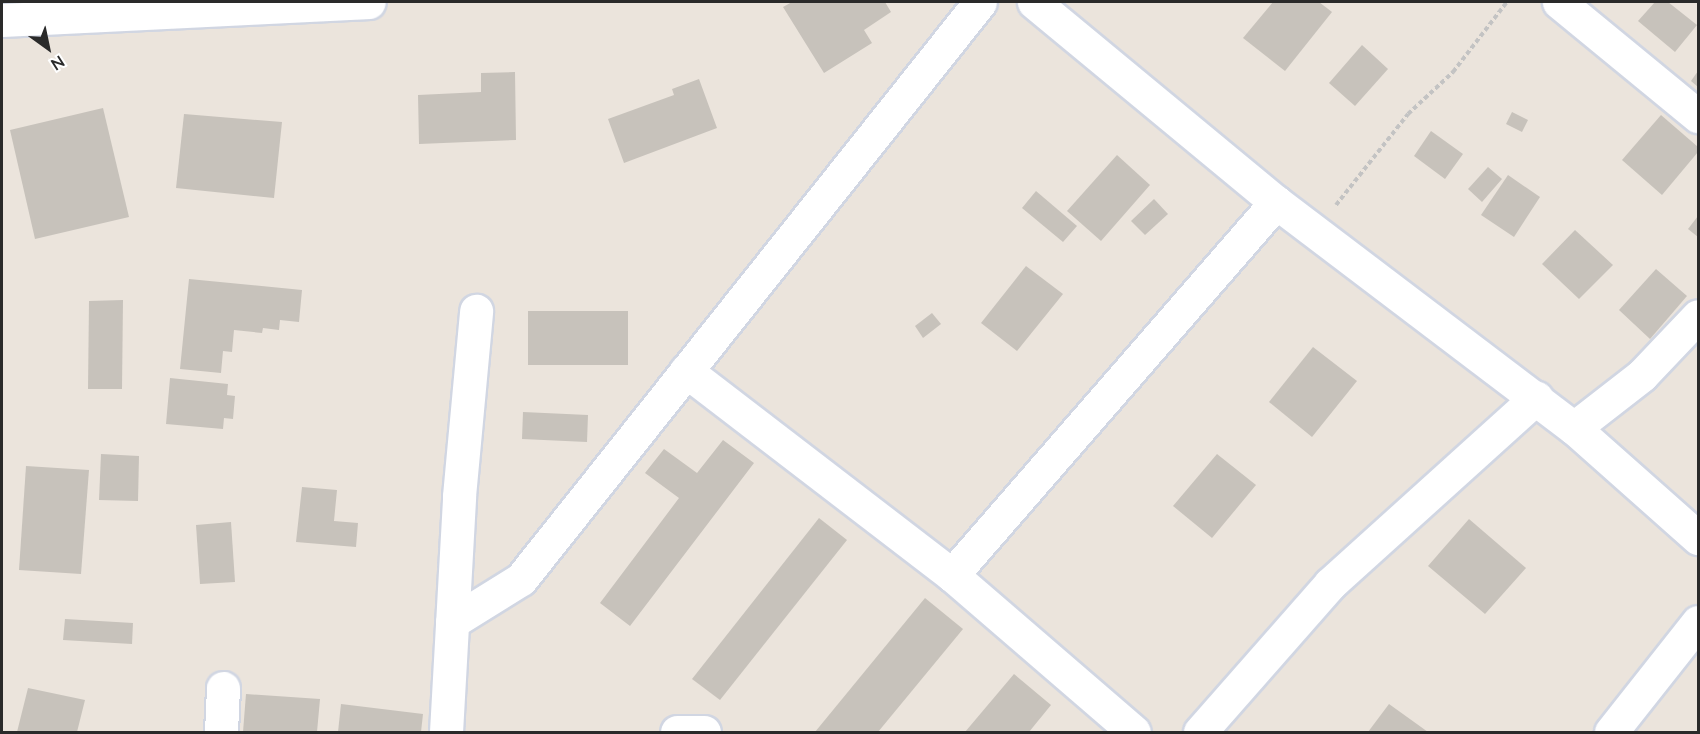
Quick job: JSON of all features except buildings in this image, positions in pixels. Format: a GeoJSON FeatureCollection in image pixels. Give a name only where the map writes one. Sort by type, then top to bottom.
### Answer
{"type":"FeatureCollection","features":[{"type":"Feature","properties":{"kind":"street"},"geometry":{"type":"LineString","coordinates":[[2,20],[369,2]]}},
{"type":"Feature","properties":{"kind":"street"},"geometry":{"type":"LineString","coordinates":[[452,622],[520,579],[980,2]]}},
{"type":"Feature","properties":{"kind":"street"},"geometry":{"type":"LineString","coordinates":[[1034,2],[1276,202],[1574,428],[1698,538]]}},
{"type":"Feature","properties":{"kind":"street"},"geometry":{"type":"LineString","coordinates":[[1559,2],[1698,116]]}},
{"type":"Feature","properties":{"kind":"street"},"geometry":{"type":"LineString","coordinates":[[952,575],[1276,202]]}},
{"type":"Feature","properties":{"kind":"street"},"geometry":{"type":"LineString","coordinates":[[446,732],[452,622],[476,311]]}},
{"type":"Feature","properties":{"kind":"street"},"geometry":{"type":"LineString","coordinates":[[1574,428],[1642,375],[1698,316]]}},
{"type":"Feature","properties":{"kind":"street"},"geometry":{"type":"LineString","coordinates":[[686,371],[952,575],[1134,732]]}},
{"type":"Feature","properties":{"kind":"street"},"geometry":{"type":"LineString","coordinates":[[1200,732],[1330,584],[1536,398]]}},
{"type":"Feature","properties":{"kind":"street"},"geometry":{"type":"LineString","coordinates":[[1611,732],[1698,622]]}},
{"type":"Feature","properties":{"kind":"street"},"geometry":{"type":"LineString","coordinates":[[221,732],[223,688]]}},
{"type":"Feature","properties":{"kind":"street"},"geometry":{"type":"LineString","coordinates":[[677,732],[704,732]]}},
{"type":"Feature","properties":{"kind":"path"},"geometry":{"type":"LineString","coordinates":[[1316,232],[1377,150],[1454,72],[1507,2]]}}]}
